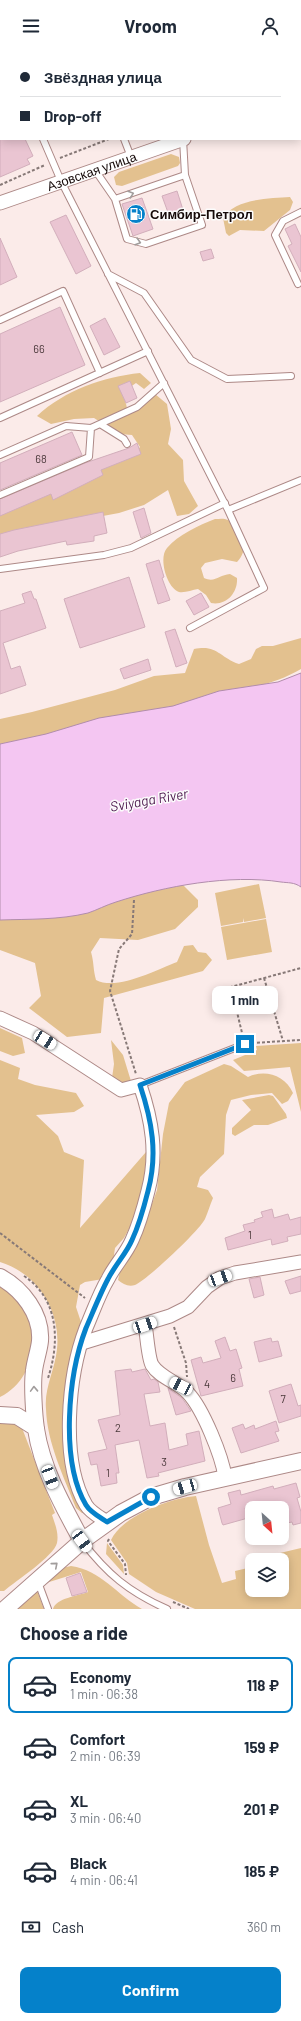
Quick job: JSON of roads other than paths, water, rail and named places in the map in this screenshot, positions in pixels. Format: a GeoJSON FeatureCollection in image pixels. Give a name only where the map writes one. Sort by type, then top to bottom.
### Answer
{"type":"FeatureCollection","features":[{"type":"Feature","properties":{"kind":"street","name":"Азовская улица"},"geometry":{"type":"LineString","coordinates":[[0,203],[61,180],[95,170],[181,140]]}},
{"type":"Feature","properties":{"kind":"street"},"geometry":{"type":"LineString","coordinates":[[0,1018],[33,1033],[121,1090],[140,1085],[153,1130],[154,1152],[148,1191],[132,1240],[108,1279],[96,1307],[82,1343],[74,1373],[70,1410],[69,1445],[78,1487],[87,1507],[108,1529]]}},
{"type":"Feature","properties":{"kind":"street"},"geometry":{"type":"LineString","coordinates":[[82,1343],[145,1325],[170,1316],[188,1307],[207,1287],[220,1278],[235,1273],[301,1262]]}},
{"type":"Feature","properties":{"kind":"street"},"geometry":{"type":"LineString","coordinates":[[0,1277],[24,1296],[30,1304],[36,1318],[40,1339],[33,1372],[36,1428],[46,1466],[55,1488],[82,1541]]}},
{"type":"Feature","properties":{"kind":"street"},"geometry":{"type":"LineString","coordinates":[[145,1325],[152,1364],[168,1380],[181,1386],[189,1394],[214,1442],[225,1477]]}},
{"type":"Feature","properties":{"kind":"street"},"geometry":{"type":"LineString","coordinates":[[0,1415],[17,1416],[36,1428]]}},
{"type":"Feature","properties":{"kind":"street"},"geometry":{"type":"LineString","coordinates":[[5,1609],[82,1541],[108,1529],[151,1497],[225,1477],[301,1461]]}},
{"type":"Feature","properties":{"kind":"lane"},"geometry":{"type":"LineString","coordinates":[[43,140],[61,180],[108,274],[225,503],[264,588],[190,628]]}},
{"type":"Feature","properties":{"kind":"lane"},"geometry":{"type":"LineString","coordinates":[[124,140],[131,157]]}},
{"type":"Feature","properties":{"kind":"lane"},"geometry":{"type":"LineString","coordinates":[[95,170],[114,200],[127,239],[146,244],[202,225],[185,176],[184,140]]}},
{"type":"Feature","properties":{"kind":"lane"},"geometry":{"type":"LineString","coordinates":[[114,200],[185,176]]}},
{"type":"Feature","properties":{"kind":"lane"},"geometry":{"type":"LineString","coordinates":[[298,284],[275,235],[283,221],[301,212]]}},
{"type":"Feature","properties":{"kind":"lane"},"geometry":{"type":"LineString","coordinates":[[108,274],[144,293],[191,360],[227,379],[291,376]]}},
{"type":"Feature","properties":{"kind":"lane"},"geometry":{"type":"LineString","coordinates":[[0,320],[63,291],[100,373]]}},
{"type":"Feature","properties":{"kind":"lane"},"geometry":{"type":"LineString","coordinates":[[0,418],[148,351]]}},
{"type":"Feature","properties":{"kind":"lane"},"geometry":{"type":"LineString","coordinates":[[0,455],[66,426],[91,428],[137,407],[164,384]]}},
{"type":"Feature","properties":{"kind":"lane"},"geometry":{"type":"LineString","coordinates":[[100,424],[124,439],[127,444]]}},
{"type":"Feature","properties":{"kind":"lane"},"geometry":{"type":"LineString","coordinates":[[0,495],[89,457],[91,428]]}},
{"type":"Feature","properties":{"kind":"lane"},"geometry":{"type":"LineString","coordinates":[[228,510],[301,480]]}},
{"type":"Feature","properties":{"kind":"lane"},"geometry":{"type":"LineString","coordinates":[[0,569],[104,555],[131,548],[225,503]]}},
{"type":"Feature","properties":{"kind":"lane"},"geometry":{"type":"LineString","coordinates":[[140,1085],[245,1044]]}},
{"type":"Feature","properties":{"kind":"lane"},"geometry":{"type":"LineString","coordinates":[[82,1541],[97,1561],[116,1579],[141,1597],[167,1609]]}},
{"type":"Feature","properties":{"kind":"lane"},"geometry":{"type":"LineString","coordinates":[[38,1580],[48,1609]]}},
{"type":"Feature","properties":{"kind":"water","name":"Sviyaga River"},"geometry":{"type":"Polygon","coordinates":[[[301,673],[301,887],[291,883],[261,880],[198,883],[135,896],[88,913],[44,919],[0,920],[0,744],[46,734],[99,718],[173,706],[219,691],[278,682],[301,673]]]}},
{"type":"Feature","properties":{"kind":"place","name":"Симбир-Петрол"},"geometry":{"type":"Point","coordinates":[136,214]}}]}
